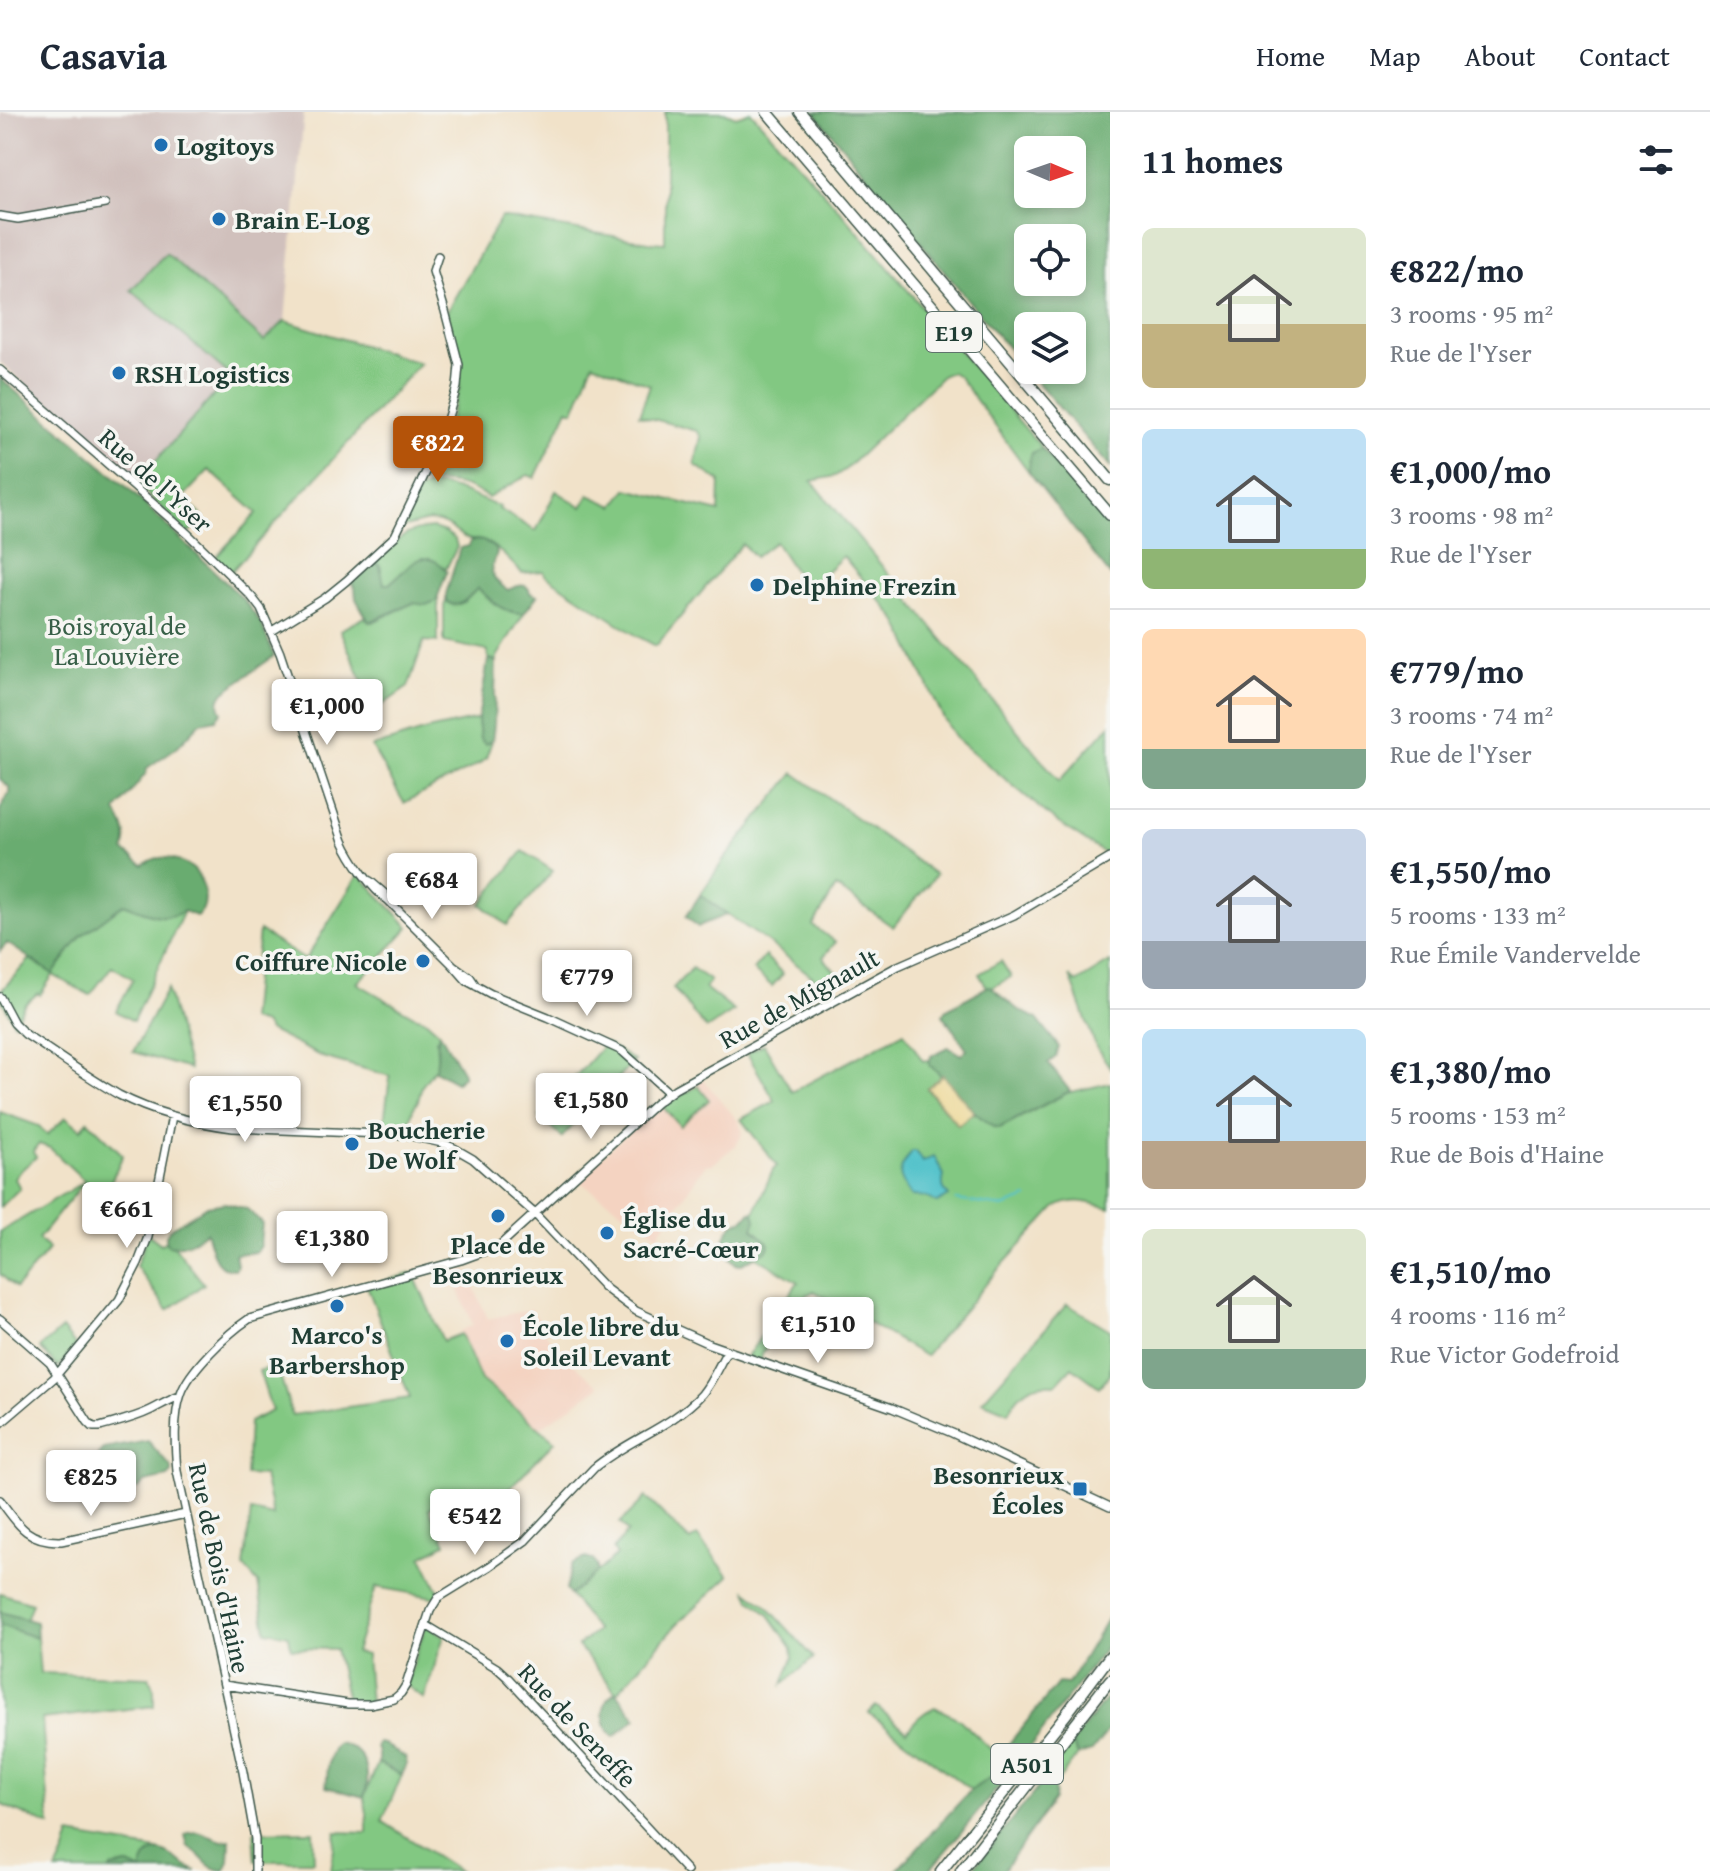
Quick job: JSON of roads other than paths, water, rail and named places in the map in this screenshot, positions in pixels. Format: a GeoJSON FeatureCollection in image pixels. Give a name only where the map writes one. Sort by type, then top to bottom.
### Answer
{"type":"FeatureCollection","features":[{"type":"Feature","properties":{"kind":"highway","name":"E19"},"geometry":{"type":"LineString","coordinates":[[767,112],[1110,515]]}},
{"type":"Feature","properties":{"kind":"highway","name":"E19"},"geometry":{"type":"LineString","coordinates":[[800,112],[1110,480]]}},
{"type":"Feature","properties":{"kind":"highway","name":"A501"},"geometry":{"type":"LineString","coordinates":[[941,1871],[1110,1656]]}},
{"type":"Feature","properties":{"kind":"highway","name":"A501"},"geometry":{"type":"LineString","coordinates":[[961,1871],[1110,1680]]}},
{"type":"Feature","properties":{"kind":"street"},"geometry":{"type":"LineString","coordinates":[[0,216],[18,219],[105,204]]}},
{"type":"Feature","properties":{"kind":"street"},"geometry":{"type":"LineString","coordinates":[[272,631],[325,598],[395,536],[440,443],[457,387],[459,365],[433,271],[438,256]]}},
{"type":"Feature","properties":{"kind":"street","name":"Rue de l'Yser"},"geometry":{"type":"LineString","coordinates":[[0,370],[192,538],[261,609],[272,631],[343,841],[353,861],[381,896],[453,965],[470,977],[476,986],[622,1051],[669,1093]]}},
{"type":"Feature","properties":{"kind":"street","name":"Rue de Mignault"},"geometry":{"type":"LineString","coordinates":[[534,1213],[669,1093],[898,966],[1014,915],[1110,858]]}},
{"type":"Feature","properties":{"kind":"street"},"geometry":{"type":"LineString","coordinates":[[0,997],[14,1023],[25,1034],[117,1094],[172,1116],[233,1128],[407,1135],[454,1148],[473,1159],[534,1213],[590,1274],[623,1303],[656,1321],[727,1351],[892,1408],[952,1433],[1110,1507]]}},
{"type":"Feature","properties":{"kind":"street"},"geometry":{"type":"LineString","coordinates":[[0,1424],[58,1374],[113,1309],[148,1237],[172,1116]]}},
{"type":"Feature","properties":{"kind":"street"},"geometry":{"type":"LineString","coordinates":[[0,1319],[39,1352],[58,1374],[88,1422],[96,1428],[142,1414],[180,1396],[226,1336],[249,1319],[484,1252],[507,1240],[534,1213]]}},
{"type":"Feature","properties":{"kind":"street"},"geometry":{"type":"LineString","coordinates":[[224,1685],[348,1704],[370,1704],[398,1697],[404,1689],[438,1598],[525,1541],[600,1462],[653,1431],[700,1396],[727,1351]]}},
{"type":"Feature","properties":{"kind":"street","name":"Rue de Bois d'Haine"},"geometry":{"type":"LineString","coordinates":[[180,1396],[176,1440],[178,1481],[254,1832],[255,1871]]}},
{"type":"Feature","properties":{"kind":"street"},"geometry":{"type":"LineString","coordinates":[[0,1500],[26,1533],[53,1541],[186,1514]]}},
{"type":"Feature","properties":{"kind":"street","name":"Rue de Seneffe"},"geometry":{"type":"LineString","coordinates":[[426,1625],[497,1668],[508,1678],[687,1871]]}},
{"type":"Feature","properties":{"kind":"water"},"geometry":{"type":"Polygon","coordinates":[[[912,1151],[916,1151],[923,1162],[934,1156],[944,1175],[943,1186],[949,1196],[937,1203],[927,1197],[911,1196],[900,1173],[912,1151]]]}},
{"type":"Feature","properties":{"kind":"waterway"},"geometry":{"type":"LineString","coordinates":[[956,1200],[1003,1207],[1028,1198]]}},
{"type":"Feature","properties":{"kind":"place","name":"Logitoys"},"geometry":{"type":"Point","coordinates":[161,145]}},
{"type":"Feature","properties":{"kind":"place","name":"Brain E-Log"},"geometry":{"type":"Point","coordinates":[219,219]}},
{"type":"Feature","properties":{"kind":"place","name":"RSH Logistics"},"geometry":{"type":"Point","coordinates":[119,373]}},
{"type":"Feature","properties":{"kind":"place","name":"Delphine Frezin"},"geometry":{"type":"Point","coordinates":[757,585]}},
{"type":"Feature","properties":{"kind":"place","name":"Coiffure Nicole"},"geometry":{"type":"Point","coordinates":[423,961]}},
{"type":"Feature","properties":{"kind":"place","name":"Boucherie De Wolf"},"geometry":{"type":"Point","coordinates":[352,1144]}},
{"type":"Feature","properties":{"kind":"place","name":"Place de Besonrieux"},"geometry":{"type":"Point","coordinates":[498,1216]}},
{"type":"Feature","properties":{"kind":"place","name":"Église du Sacré-Cœur"},"geometry":{"type":"Point","coordinates":[607,1233]}},
{"type":"Feature","properties":{"kind":"place","name":"Marco's Barbershop"},"geometry":{"type":"Point","coordinates":[337,1306]}},
{"type":"Feature","properties":{"kind":"place","name":"École libre du Soleil Levant"},"geometry":{"type":"Point","coordinates":[507,1341]}},
{"type":"Feature","properties":{"kind":"place","name":"Besonrieux Écoles"},"geometry":{"type":"Point","coordinates":[1080,1489]}},
{"type":"Feature","properties":{"kind":"park label","name":"Bois royal de La Louvière"},"geometry":{"type":"Point","coordinates":[117,640]}}]}
